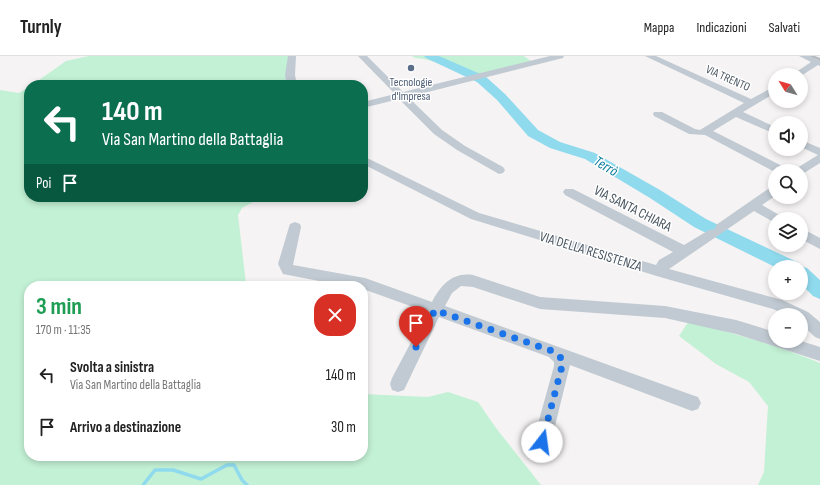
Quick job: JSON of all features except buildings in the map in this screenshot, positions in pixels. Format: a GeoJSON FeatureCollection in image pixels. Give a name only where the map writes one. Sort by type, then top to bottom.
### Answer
{"type":"FeatureCollection","features":[{"type":"Feature","properties":{"kind":"street"},"geometry":{"type":"LineString","coordinates":[[291,80],[290,74],[292,56]]}},
{"type":"Feature","properties":{"kind":"street"},"geometry":{"type":"LineString","coordinates":[[362,56],[445,138],[499,170]]}},
{"type":"Feature","properties":{"kind":"street"},"geometry":{"type":"LineString","coordinates":[[368,104],[474,79],[559,56]]}},
{"type":"Feature","properties":{"kind":"street","name":"VIA TRENTO"},"geometry":{"type":"LineString","coordinates":[[649,56],[752,103]]}},
{"type":"Feature","properties":{"kind":"street"},"geometry":{"type":"LineString","coordinates":[[803,56],[819,60]]}},
{"type":"Feature","properties":{"kind":"street"},"geometry":{"type":"LineString","coordinates":[[807,68],[819,60]]}},
{"type":"Feature","properties":{"kind":"street"},"geometry":{"type":"LineString","coordinates":[[658,114],[696,133],[702,133],[768,93]]}},
{"type":"Feature","properties":{"kind":"street"},"geometry":{"type":"LineString","coordinates":[[736,113],[768,128]]}},
{"type":"Feature","properties":{"kind":"street"},"geometry":{"type":"LineString","coordinates":[[705,131],[769,164]]}},
{"type":"Feature","properties":{"kind":"street"},"geometry":{"type":"LineString","coordinates":[[808,146],[820,152]]}},
{"type":"Feature","properties":{"kind":"street"},"geometry":{"type":"LineString","coordinates":[[808,166],[820,158]]}},
{"type":"Feature","properties":{"kind":"street","name":"VIA DELLA RESISTENZA"},"geometry":{"type":"LineString","coordinates":[[368,163],[474,216],[660,272],[781,305],[807,319],[820,332]]}},
{"type":"Feature","properties":{"kind":"street","name":"VIA SANTA CHIARA"},"geometry":{"type":"LineString","coordinates":[[569,192],[684,251]]}},
{"type":"Feature","properties":{"kind":"street"},"geometry":{"type":"LineString","coordinates":[[660,272],[663,265],[717,231],[768,195]]}},
{"type":"Feature","properties":{"kind":"street"},"geometry":{"type":"LineString","coordinates":[[753,205],[768,214]]}},
{"type":"Feature","properties":{"kind":"street"},"geometry":{"type":"LineString","coordinates":[[295,228],[285,264],[288,270],[348,281]]}},
{"type":"Feature","properties":{"kind":"street"},"geometry":{"type":"LineString","coordinates":[[808,237],[820,244]]}},
{"type":"Feature","properties":{"kind":"street"},"geometry":{"type":"LineString","coordinates":[[398,384],[445,291],[452,284],[462,280],[470,280],[540,303],[665,312],[736,326],[768,337]]}},
{"type":"Feature","properties":{"kind":"street"},"geometry":{"type":"LineString","coordinates":[[368,285],[692,403]]}},
{"type":"Feature","properties":{"kind":"street"},"geometry":{"type":"LineString","coordinates":[[802,348],[820,354]]}},
{"type":"Feature","properties":{"kind":"street"},"geometry":{"type":"LineString","coordinates":[[542,442],[562,366],[562,359],[555,352]]}},
{"type":"Feature","properties":{"kind":"green space"},"geometry":{"type":"Polygon","coordinates":[[[89,56],[289,56],[288,80],[39,80],[66,61],[89,56]]]}},
{"type":"Feature","properties":{"kind":"green space"},"geometry":{"type":"Polygon","coordinates":[[[412,56],[428,56],[469,74],[457,71],[430,60],[412,56]]]}},
{"type":"Feature","properties":{"kind":"green space"},"geometry":{"type":"Polygon","coordinates":[[[434,56],[524,56],[531,61],[476,75],[434,56]]]}},
{"type":"Feature","properties":{"kind":"green space"},"geometry":{"type":"Polygon","coordinates":[[[0,90],[19,93],[24,90],[24,202],[253,202],[242,208],[238,215],[246,281],[24,281],[24,461],[368,461],[368,394],[428,397],[448,392],[478,402],[496,428],[541,485],[0,485],[0,90]]]}},
{"type":"Feature","properties":{"kind":"green space"},"geometry":{"type":"Polygon","coordinates":[[[689,321],[768,344],[768,348],[780,348],[820,363],[820,485],[758,485],[764,472],[768,406],[749,382],[716,364],[679,336],[689,321]]]}},
{"type":"Feature","properties":{"kind":"waterway","name":"Terrò"},"geometry":{"type":"LineString","coordinates":[[430,56],[481,79],[501,97],[533,133],[555,145],[590,156],[655,194],[700,223],[777,260]]}},
{"type":"Feature","properties":{"kind":"waterway","name":"Terrò"},"geometry":{"type":"LineString","coordinates":[[808,280],[820,291]]}},
{"type":"Feature","properties":{"kind":"waterway"},"geometry":{"type":"LineString","coordinates":[[143,485],[155,470],[173,470],[201,479],[227,465],[234,465],[242,480],[247,485]]}},
{"type":"Feature","properties":{"kind":"railway"},"geometry":{"type":"LineString","coordinates":[[812,56],[820,59]]}},
{"type":"Feature","properties":{"kind":"place","name":"Tecnologie d'Impresa"},"geometry":{"type":"Point","coordinates":[411,68]}},
{"type":"Feature","properties":{"kind":"route"},"geometry":{"type":"LineString","coordinates":[[416,347],[435,310],[555,352],[562,359],[562,366],[542,442]]}}]}
